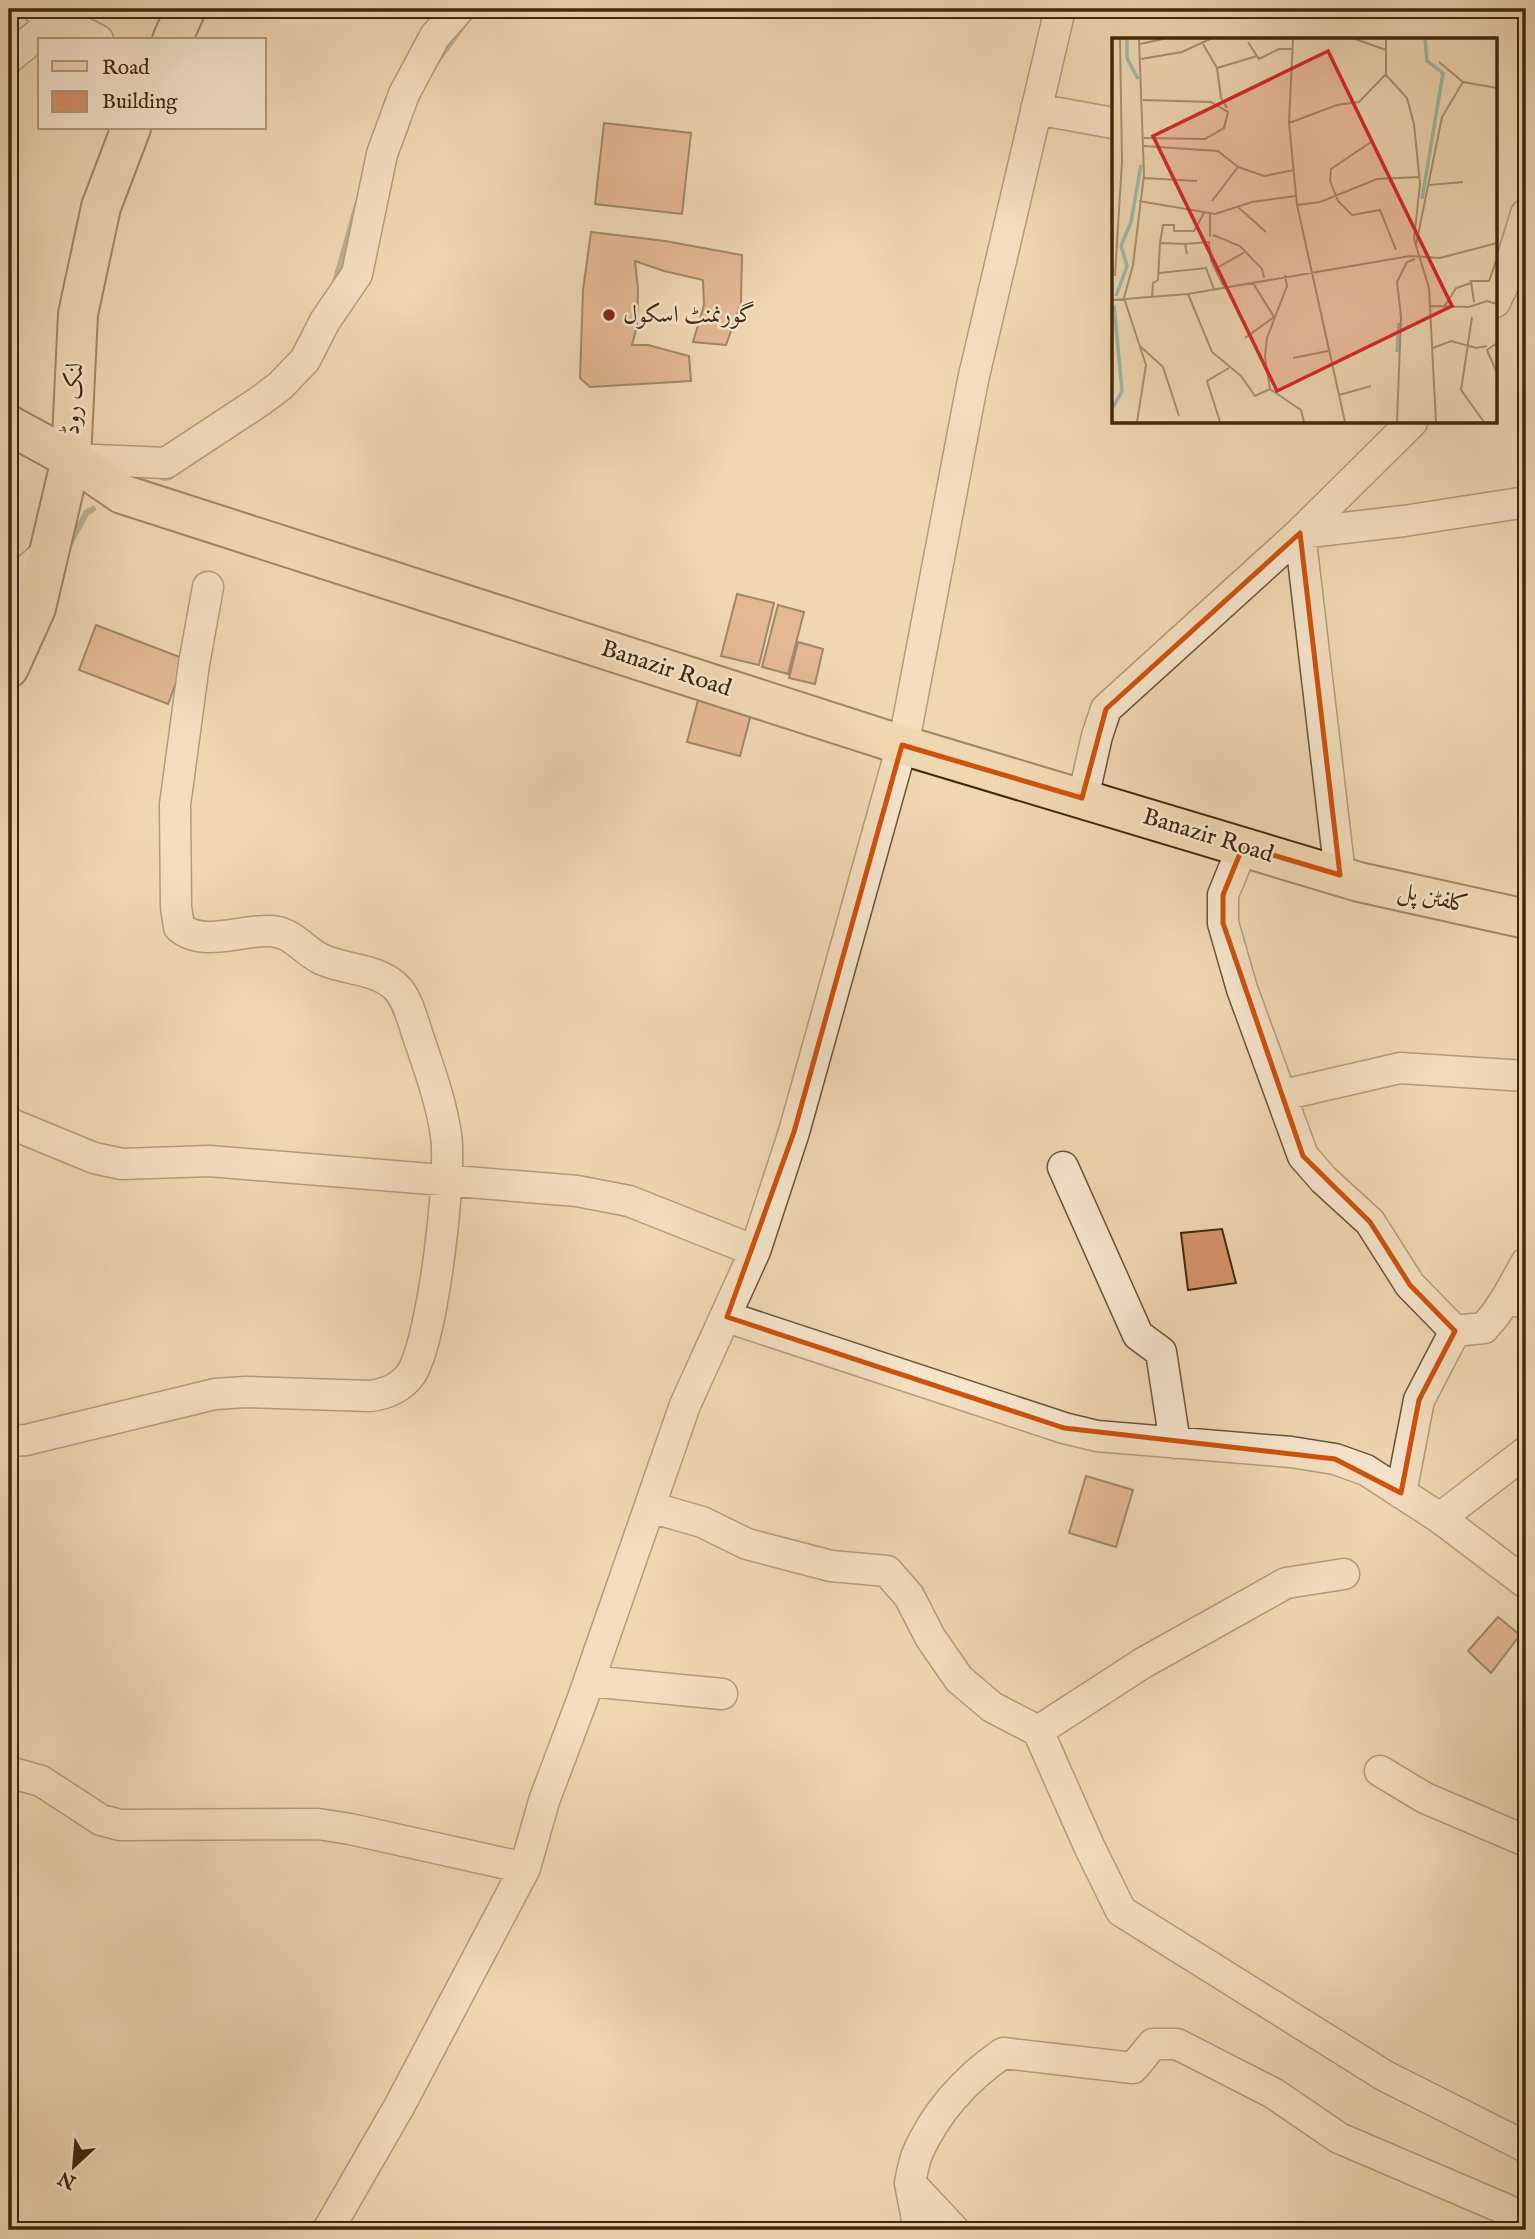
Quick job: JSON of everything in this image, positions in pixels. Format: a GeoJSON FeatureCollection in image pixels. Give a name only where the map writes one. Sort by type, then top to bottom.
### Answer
{"type":"FeatureCollection","features":[{"type":"Feature","properties":{"kind":"main road"},"geometry":{"type":"LineString","coordinates":[[173,38],[186,9]]}},
{"type":"Feature","properties":{"kind":"main road","name":"لنک روڈ"},"geometry":{"type":"LineString","coordinates":[[9,668],[36,608],[71,459],[78,314],[101,207],[130,130]]}},
{"type":"Feature","properties":{"kind":"main road","name":"Banazir Road"},"geometry":{"type":"LineString","coordinates":[[9,425],[71,459],[122,494],[902,745],[1340,875]]}},
{"type":"Feature","properties":{"kind":"main road","name":"کلفٹن پل"},"geometry":{"type":"LineString","coordinates":[[1340,875],[1359,882],[1526,919]]}},
{"type":"Feature","properties":{"kind":"street"},"geometry":{"type":"LineString","coordinates":[[71,459],[166,463],[260,401],[280,386],[305,360],[325,321],[357,274],[382,154],[404,94],[435,36],[459,9]]}},
{"type":"Feature","properties":{"kind":"street"},"geometry":{"type":"LineString","coordinates":[[328,2230],[400,2105],[526,1868],[544,1801],[589,1681],[685,1405],[755,1251],[798,1119],[902,745],[973,380],[1060,9]]}},
{"type":"Feature","properties":{"kind":"street"},"geometry":{"type":"LineString","coordinates":[[9,58],[47,14],[94,38]]}},
{"type":"Feature","properties":{"kind":"street"},"geometry":{"type":"LineString","coordinates":[[1036,109],[1112,123]]}},
{"type":"Feature","properties":{"kind":"street"},"geometry":{"type":"LineString","coordinates":[[1496,300],[1506,279],[1526,214]]}},
{"type":"Feature","properties":{"kind":"street"},"geometry":{"type":"LineString","coordinates":[[1083,799],[1097,736],[1107,709],[1300,533],[1410,424]]}},
{"type":"Feature","properties":{"kind":"street"},"geometry":{"type":"LineString","coordinates":[[1300,533],[1404,521],[1526,502]]}},
{"type":"Feature","properties":{"kind":"street"},"geometry":{"type":"LineString","coordinates":[[1300,533],[1340,875]]}},
{"type":"Feature","properties":{"kind":"street"},"geometry":{"type":"LineString","coordinates":[[9,586],[49,551]]}},
{"type":"Feature","properties":{"kind":"street"},"geometry":{"type":"LineString","coordinates":[[9,1441],[26,1440],[215,1394],[246,1392],[370,1396],[387,1393],[411,1374],[431,1308],[447,1180],[446,1137],[439,1103],[408,1007],[398,988],[386,979],[323,960],[283,933],[270,930],[204,937],[187,934],[179,927],[176,907],[175,805],[194,664],[208,587]]}},
{"type":"Feature","properties":{"kind":"street"},"geometry":{"type":"LineString","coordinates":[[1243,846],[1223,895],[1223,923],[1242,989],[1283,1095],[1303,1156],[1324,1180],[1370,1223],[1410,1285],[1455,1331]]}},
{"type":"Feature","properties":{"kind":"street"},"geometry":{"type":"LineString","coordinates":[[1283,1095],[1400,1068],[1526,1076]]}},
{"type":"Feature","properties":{"kind":"street"},"geometry":{"type":"LineString","coordinates":[[9,1123],[94,1158],[121,1164],[209,1161],[577,1191],[629,1200],[755,1251]]}},
{"type":"Feature","properties":{"kind":"street"},"geometry":{"type":"LineString","coordinates":[[1063,1167],[1138,1335],[1161,1352],[1175,1443]]}},
{"type":"Feature","properties":{"kind":"street"},"geometry":{"type":"LineString","coordinates":[[1455,1331],[1483,1328],[1495,1315],[1516,1300],[1526,1263]]}},
{"type":"Feature","properties":{"kind":"street"},"geometry":{"type":"LineString","coordinates":[[727,1317],[1064,1428],[1097,1436],[1291,1452],[1335,1459],[1366,1470],[1440,1518],[1526,1583]]}},
{"type":"Feature","properties":{"kind":"street"},"geometry":{"type":"LineString","coordinates":[[1401,1493],[1419,1400],[1455,1331]]}},
{"type":"Feature","properties":{"kind":"street"},"geometry":{"type":"LineString","coordinates":[[1440,1518],[1526,1451]]}},
{"type":"Feature","properties":{"kind":"street"},"geometry":{"type":"LineString","coordinates":[[650,1507],[702,1522],[747,1544],[831,1566],[887,1571],[909,1596],[930,1637],[959,1679],[992,1707],[1038,1731],[1121,1911],[1385,2076],[1526,2147]]}},
{"type":"Feature","properties":{"kind":"street"},"geometry":{"type":"LineString","coordinates":[[1038,1731],[1143,1663],[1286,1583],[1344,1574]]}},
{"type":"Feature","properties":{"kind":"street"},"geometry":{"type":"LineString","coordinates":[[589,1681],[722,1694]]}},
{"type":"Feature","properties":{"kind":"street"},"geometry":{"type":"LineString","coordinates":[[1380,1771],[1426,1798],[1526,1841]]}},
{"type":"Feature","properties":{"kind":"street"},"geometry":{"type":"LineString","coordinates":[[9,1772],[41,1781],[101,1820],[120,1825],[318,1825],[350,1829],[526,1868]]}},
{"type":"Feature","properties":{"kind":"street"},"geometry":{"type":"LineString","coordinates":[[919,2230],[910,2183],[918,2153],[945,2105],[985,2066],[1003,2053],[1133,2068],[1153,2044],[1177,2044],[1273,2093],[1339,2138],[1526,2218]]}},
{"type":"Feature","properties":{"kind":"street"},"geometry":{"type":"LineString","coordinates":[[910,2183],[954,2230]]}},
{"type":"Feature","properties":{"kind":"highlighted area"},"geometry":{"type":"Polygon","coordinates":[[[1300,533],[1340,875],[1243,846],[1223,895],[1223,923],[1303,1156],[1370,1222],[1410,1285],[1455,1331],[1419,1400],[1401,1493],[1335,1459],[1064,1428],[727,1317],[794,1132],[902,745],[1082,798],[1106,709],[1300,533]]]}},
{"type":"Feature","properties":{"kind":"building"},"geometry":{"type":"Polygon","coordinates":[[[604,123],[691,133],[682,214],[595,204],[604,123]]]}},
{"type":"Feature","properties":{"kind":"building","name":"گورنمنٹ اسکول"},"geometry":{"type":"Polygon","coordinates":[[[591,232],[665,241],[742,255],[741,303],[726,345],[693,342],[704,305],[703,280],[635,261],[638,289],[637,326],[632,345],[648,345],[689,356],[691,381],[590,387],[580,378],[583,290],[591,232]]]}},
{"type":"Feature","properties":{"kind":"building"},"geometry":{"type":"Polygon","coordinates":[[[737,594],[774,603],[759,665],[721,656],[737,594]]]}},
{"type":"Feature","properties":{"kind":"building"},"geometry":{"type":"Polygon","coordinates":[[[778,605],[804,612],[788,674],[762,667],[778,605]]]}},
{"type":"Feature","properties":{"kind":"building"},"geometry":{"type":"Polygon","coordinates":[[[96,625],[185,659],[168,704],[79,670],[96,625]]]}},
{"type":"Feature","properties":{"kind":"building"},"geometry":{"type":"Polygon","coordinates":[[[798,642],[823,649],[815,684],[789,678],[798,642]]]}},
{"type":"Feature","properties":{"kind":"building"},"geometry":{"type":"Polygon","coordinates":[[[701,689],[754,703],[740,756],[687,742],[701,689]]]}},
{"type":"Feature","properties":{"kind":"building"},"geometry":{"type":"Polygon","coordinates":[[[1222,1229],[1236,1283],[1188,1290],[1181,1233],[1222,1229]]]}},
{"type":"Feature","properties":{"kind":"building"},"geometry":{"type":"Polygon","coordinates":[[[1086,1476],[1133,1490],[1116,1547],[1069,1533],[1086,1476]]]}},
{"type":"Feature","properties":{"kind":"building"},"geometry":{"type":"Polygon","coordinates":[[[1498,1617],[1520,1635],[1491,1673],[1468,1651],[1498,1617]]]}},
{"type":"Feature","properties":{"kind":"waterway"},"geometry":{"type":"LineString","coordinates":[[435,64],[475,9]]}},
{"type":"Feature","properties":{"kind":"waterway"},"geometry":{"type":"LineString","coordinates":[[334,286],[357,205]]}},
{"type":"Feature","properties":{"kind":"waterway"},"geometry":{"type":"LineString","coordinates":[[159,475],[170,477],[177,471]]}},
{"type":"Feature","properties":{"kind":"waterway"},"geometry":{"type":"LineString","coordinates":[[69,545],[87,512],[93,509]]}},
{"type":"Feature","properties":{"kind":"place","name":"گورنمنٹ اسکول"},"geometry":{"type":"Point","coordinates":[609,315]}}]}
